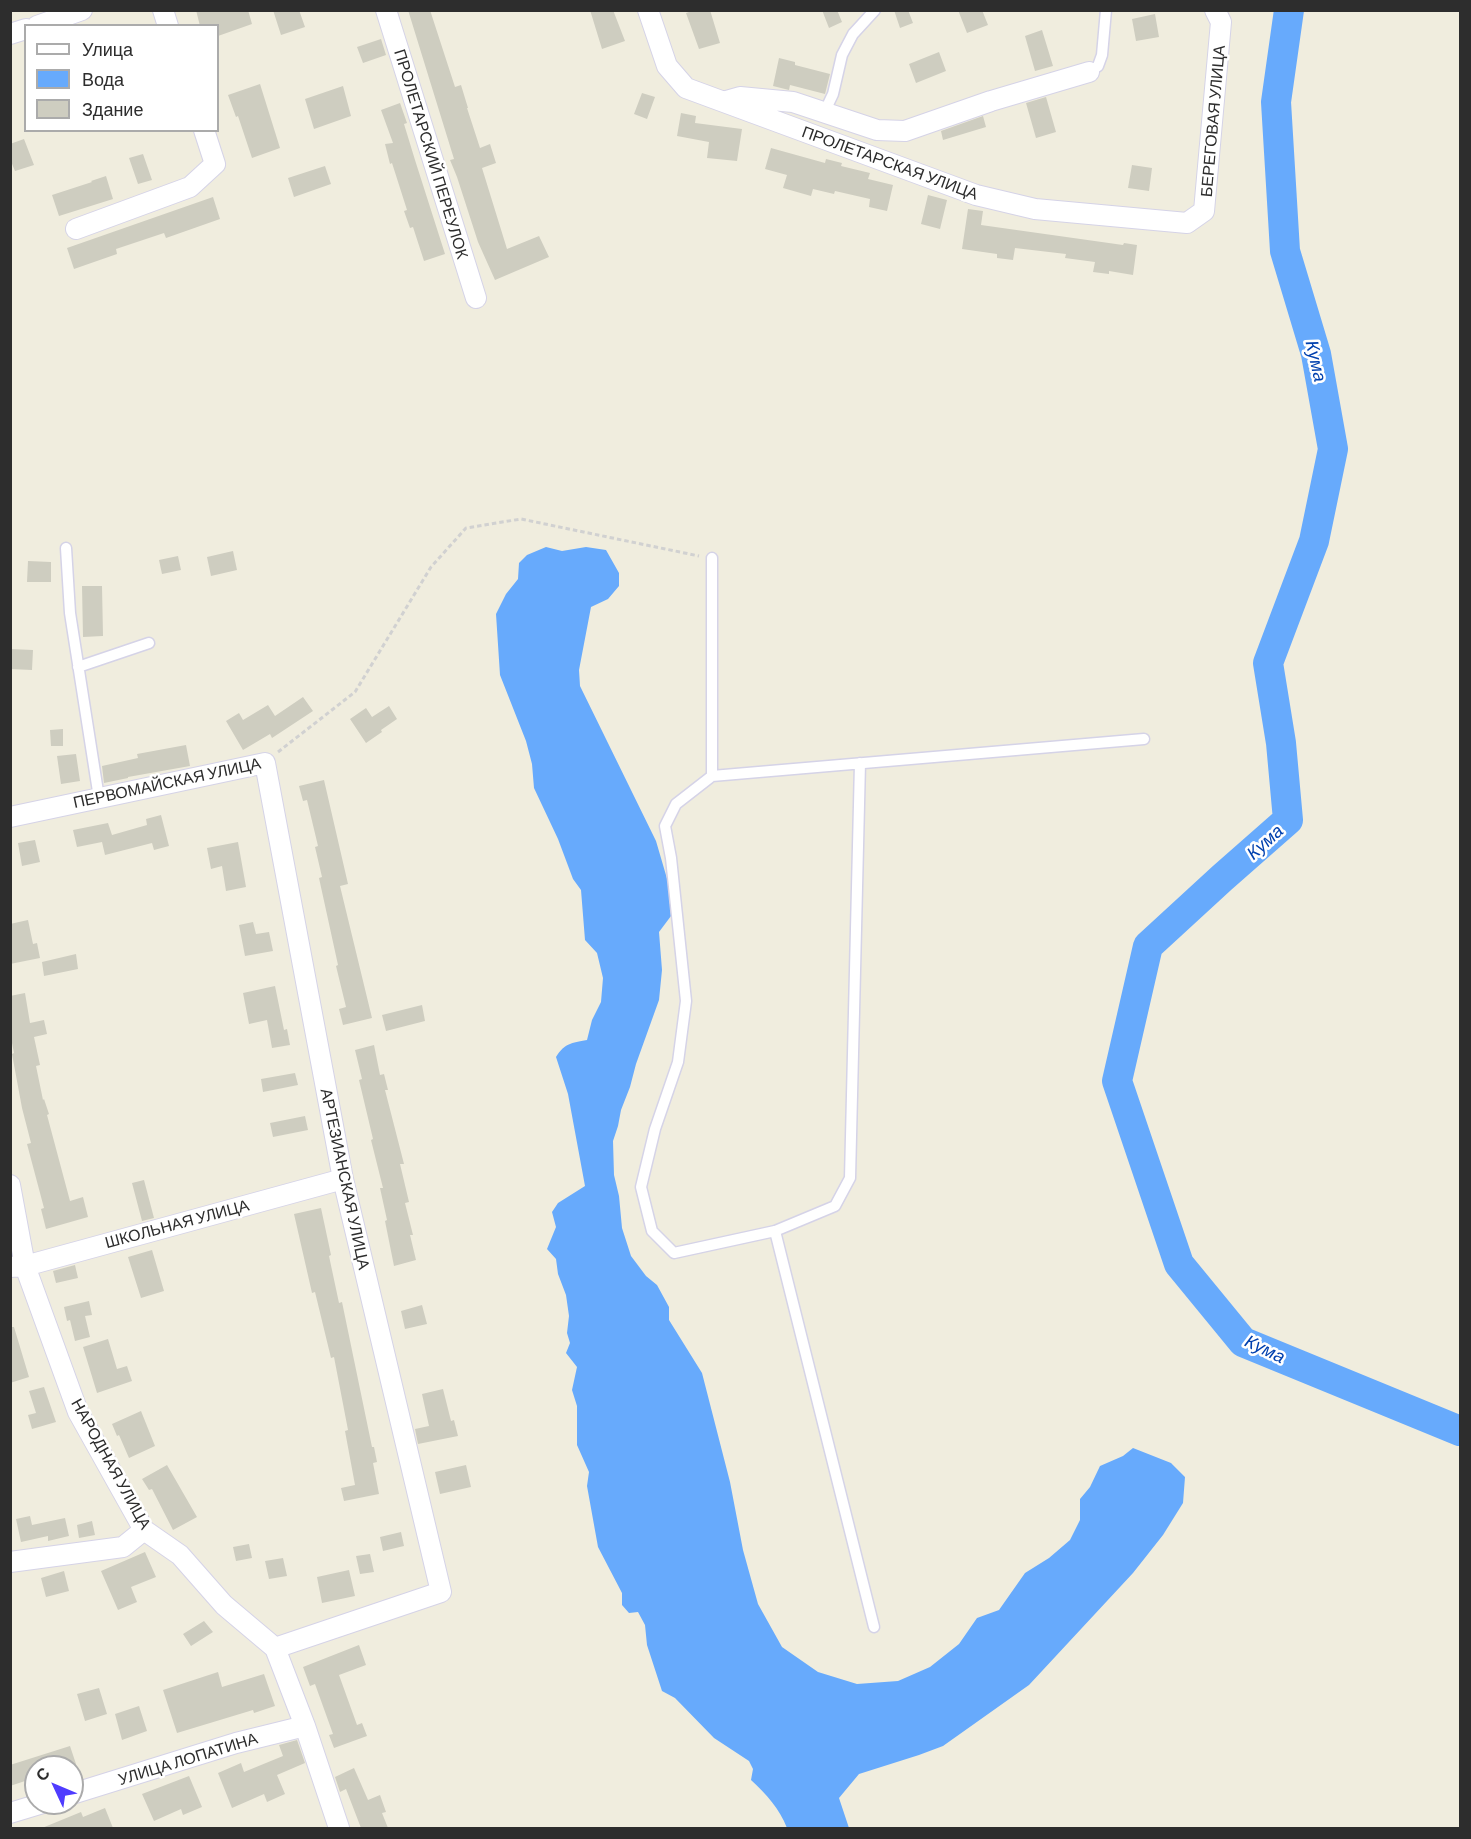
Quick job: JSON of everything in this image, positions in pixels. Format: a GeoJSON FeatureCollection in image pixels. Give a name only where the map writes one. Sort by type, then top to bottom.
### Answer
{"type":"FeatureCollection","features":[{"type":"Feature","properties":{"kind":"street"},"geometry":{"type":"LineString","coordinates":[[43,24],[82,10]]}},
{"type":"Feature","properties":{"kind":"street","name":"ПРОЛЕТАРСКИЙ ПЕРЕУЛОК"},"geometry":{"type":"LineString","coordinates":[[386,10],[476,298]]}},
{"type":"Feature","properties":{"kind":"street","name":"ПРОЛЕТАРСКАЯ УЛИЦА"},"geometry":{"type":"LineString","coordinates":[[648,10],[667,66],[686,88],[976,195],[1035,209],[1187,224]]}},
{"type":"Feature","properties":{"kind":"street","name":"БЕРЕГОВАЯ УЛИЦА"},"geometry":{"type":"LineString","coordinates":[[1187,224],[1204,211],[1221,22],[1215,10]]}},
{"type":"Feature","properties":{"kind":"street"},"geometry":{"type":"LineString","coordinates":[[723,102],[740,96],[793,102],[877,130],[905,131],[991,101],[1089,72]]}},
{"type":"Feature","properties":{"kind":"street"},"geometry":{"type":"LineString","coordinates":[[76,229],[190,187],[215,164],[205,132]]}},
{"type":"Feature","properties":{"kind":"street","name":"ПЕРВОМАЙСКАЯ УЛИЦА"},"geometry":{"type":"LineString","coordinates":[[10,817],[265,763]]}},
{"type":"Feature","properties":{"kind":"street","name":"АРТЕЗИАНСКАЯ УЛИЦА"},"geometry":{"type":"LineString","coordinates":[[265,763],[343,1179],[441,1592],[275,1648]]}},
{"type":"Feature","properties":{"kind":"street","name":"ШКОЛЬНАЯ УЛИЦА"},"geometry":{"type":"LineString","coordinates":[[18,1266],[343,1179]]}},
{"type":"Feature","properties":{"kind":"street","name":"НАРОДНАЯ УЛИЦА"},"geometry":{"type":"LineString","coordinates":[[10,1185],[18,1266],[78,1412],[144,1530],[180,1555],[224,1605],[275,1648],[305,1726],[339,1828]]}},
{"type":"Feature","properties":{"kind":"street"},"geometry":{"type":"LineString","coordinates":[[10,1562],[123,1547],[144,1530]]}},
{"type":"Feature","properties":{"kind":"street","name":"УЛИЦА ЛОПАТИНА"},"geometry":{"type":"LineString","coordinates":[[84,1790],[236,1743],[305,1726]]}},
{"type":"Feature","properties":{"kind":"lane"},"geometry":{"type":"LineString","coordinates":[[824,112],[833,94],[842,55],[853,33],[874,10]]}},
{"type":"Feature","properties":{"kind":"lane"},"geometry":{"type":"LineString","coordinates":[[1089,72],[1098,66],[1102,55],[1106,10]]}},
{"type":"Feature","properties":{"kind":"lane"},"geometry":{"type":"LineString","coordinates":[[66,548],[70,613],[99,798]]}},
{"type":"Feature","properties":{"kind":"lane"},"geometry":{"type":"LineString","coordinates":[[712,558],[712,776]]}},
{"type":"Feature","properties":{"kind":"lane"},"geometry":{"type":"LineString","coordinates":[[78,667],[149,643]]}},
{"type":"Feature","properties":{"kind":"lane"},"geometry":{"type":"LineString","coordinates":[[860,763],[850,1178],[835,1206],[775,1231],[674,1253],[652,1231],[641,1187],[655,1129],[678,1062],[686,1001],[671,858],[665,826],[676,804],[712,776],[860,763],[1144,739]]}},
{"type":"Feature","properties":{"kind":"lane"},"geometry":{"type":"LineString","coordinates":[[775,1231],[874,1627]]}},
{"type":"Feature","properties":{"kind":"path","name":"ПЕРВОМАЙСКАЯ УЛИЦА"},"geometry":{"type":"LineString","coordinates":[[265,763],[355,693],[431,567],[466,528],[521,519],[712,558]]}},
{"type":"Feature","properties":{"kind":"water"},"geometry":{"type":"Polygon","coordinates":[[[546,547],[562,551],[586,547],[606,550],[619,573],[619,586],[608,599],[591,607],[579,670],[580,686],[656,841],[668,882],[671,916],[659,932],[662,970],[659,1000],[636,1064],[613,1141],[614,1175],[619,1196],[622,1228],[631,1256],[646,1276],[657,1285],[669,1307],[669,1320],[702,1373],[730,1482],[743,1550],[758,1604],[782,1647],[818,1672],[857,1684],[898,1681],[930,1667],[959,1644],[977,1618],[999,1610],[1025,1573],[1049,1558],[1070,1540],[1080,1520],[1080,1499],[1090,1487],[1100,1466],[1123,1456],[1133,1448],[1171,1463],[1185,1477],[1183,1503],[1163,1535],[1133,1573],[1029,1685],[943,1746],[859,1774],[839,1798],[849,1828],[787,1828],[772,1802],[751,1780],[753,1769],[749,1761],[714,1738],[675,1698],[662,1691],[647,1645],[645,1625],[638,1612],[629,1613],[622,1605],[622,1593],[598,1547],[587,1486],[589,1472],[577,1445],[577,1406],[572,1390],[577,1367],[566,1353],[570,1343],[567,1333],[569,1316],[566,1295],[558,1274],[556,1259],[547,1249],[556,1227],[552,1212],[558,1203],[585,1186],[568,1094],[556,1057],[569,1044],[587,1040],[592,1020],[601,1002],[603,978],[597,953],[585,940],[581,890],[573,879],[558,839],[534,788],[532,764],[526,741],[500,675],[496,614],[506,594],[518,579],[519,563],[527,555],[546,547]]]}},
{"type":"Feature","properties":{"kind":"building"},"geometry":{"type":"Polygon","coordinates":[[[196,10],[248,10],[252,24],[219,36],[219,24],[200,24],[196,10]]]}},
{"type":"Feature","properties":{"kind":"building"},"geometry":{"type":"Polygon","coordinates":[[[273,10],[299,10],[305,27],[281,35],[273,10]]]}},
{"type":"Feature","properties":{"kind":"building"},"geometry":{"type":"Polygon","coordinates":[[[408,10],[430,10],[455,87],[461,85],[480,148],[490,144],[496,163],[482,168],[507,249],[539,236],[549,257],[495,280],[478,242],[450,160],[454,159],[408,10]]]}},
{"type":"Feature","properties":{"kind":"building"},"geometry":{"type":"Polygon","coordinates":[[[590,10],[613,10],[625,41],[602,49],[590,10]]]}},
{"type":"Feature","properties":{"kind":"building"},"geometry":{"type":"Polygon","coordinates":[[[695,10],[710,10],[720,43],[699,49],[686,13],[695,10]]]}},
{"type":"Feature","properties":{"kind":"building"},"geometry":{"type":"Polygon","coordinates":[[[822,10],[837,10],[842,22],[829,28],[822,10]]]}},
{"type":"Feature","properties":{"kind":"building"},"geometry":{"type":"Polygon","coordinates":[[[894,10],[908,10],[913,23],[900,28],[894,10]]]}},
{"type":"Feature","properties":{"kind":"building"},"geometry":{"type":"Polygon","coordinates":[[[958,10],[982,10],[988,25],[967,33],[958,10]]]}},
{"type":"Feature","properties":{"kind":"building"},"geometry":{"type":"Polygon","coordinates":[[[1155,14],[1159,37],[1136,41],[1132,19],[1155,14]]]}},
{"type":"Feature","properties":{"kind":"building"},"geometry":{"type":"Polygon","coordinates":[[[1042,30],[1053,66],[1035,71],[1025,36],[1042,30]]]}},
{"type":"Feature","properties":{"kind":"building"},"geometry":{"type":"Polygon","coordinates":[[[381,39],[386,55],[363,63],[357,47],[381,39]]]}},
{"type":"Feature","properties":{"kind":"building"},"geometry":{"type":"Polygon","coordinates":[[[939,52],[946,71],[916,83],[909,64],[939,52]]]}},
{"type":"Feature","properties":{"kind":"building"},"geometry":{"type":"Polygon","coordinates":[[[779,58],[795,62],[795,65],[830,74],[825,94],[790,85],[789,90],[773,86],[779,58]]]}},
{"type":"Feature","properties":{"kind":"building"},"geometry":{"type":"Polygon","coordinates":[[[260,84],[280,148],[252,158],[238,116],[236,117],[228,95],[260,84]]]}},
{"type":"Feature","properties":{"kind":"building"},"geometry":{"type":"Polygon","coordinates":[[[343,86],[351,116],[314,129],[305,99],[343,86]]]}},
{"type":"Feature","properties":{"kind":"building"},"geometry":{"type":"Polygon","coordinates":[[[642,93],[655,97],[647,119],[634,114],[642,93]]]}},
{"type":"Feature","properties":{"kind":"building"},"geometry":{"type":"Polygon","coordinates":[[[1046,97],[1056,132],[1036,138],[1026,103],[1046,97]]]}},
{"type":"Feature","properties":{"kind":"building"},"geometry":{"type":"Polygon","coordinates":[[[400,103],[407,123],[404,124],[445,254],[424,261],[413,227],[410,228],[404,211],[407,210],[385,144],[393,143],[381,110],[400,103]]]}},
{"type":"Feature","properties":{"kind":"building"},"geometry":{"type":"Polygon","coordinates":[[[681,113],[696,116],[695,123],[742,129],[737,161],[707,158],[709,142],[677,136],[681,113]]]}},
{"type":"Feature","properties":{"kind":"building"},"geometry":{"type":"Polygon","coordinates":[[[983,116],[986,127],[943,140],[941,131],[983,116]]]}},
{"type":"Feature","properties":{"kind":"building"},"geometry":{"type":"Polygon","coordinates":[[[24,139],[34,165],[15,171],[10,159],[10,144],[24,139]]]}},
{"type":"Feature","properties":{"kind":"building"},"geometry":{"type":"Polygon","coordinates":[[[771,148],[825,163],[826,159],[842,163],[841,166],[870,173],[868,179],[893,185],[887,211],[869,207],[870,199],[835,191],[834,194],[813,189],[811,196],[783,188],[787,175],[765,169],[771,148]]]}},
{"type":"Feature","properties":{"kind":"building"},"geometry":{"type":"Polygon","coordinates":[[[143,154],[152,180],[138,184],[129,158],[143,154]]]}},
{"type":"Feature","properties":{"kind":"building"},"geometry":{"type":"Polygon","coordinates":[[[1132,165],[1152,168],[1149,191],[1128,188],[1132,165]]]}},
{"type":"Feature","properties":{"kind":"building"},"geometry":{"type":"Polygon","coordinates":[[[325,166],[331,184],[294,197],[288,178],[325,166]]]}},
{"type":"Feature","properties":{"kind":"building"},"geometry":{"type":"Polygon","coordinates":[[[106,176],[113,199],[59,216],[52,195],[106,176]]]}},
{"type":"Feature","properties":{"kind":"building"},"geometry":{"type":"Polygon","coordinates":[[[928,195],[947,200],[940,229],[921,224],[928,195]]]}},
{"type":"Feature","properties":{"kind":"building"},"geometry":{"type":"Polygon","coordinates":[[[213,197],[220,219],[166,238],[164,233],[116,249],[117,254],[74,269],[67,248],[213,197]]]}},
{"type":"Feature","properties":{"kind":"building"},"geometry":{"type":"Polygon","coordinates":[[[968,209],[983,211],[981,225],[1137,245],[1133,275],[1109,271],[1109,274],[1093,272],[1095,262],[1065,258],[1066,254],[1015,248],[1013,260],[997,258],[997,254],[962,249],[968,209]]]}},
{"type":"Feature","properties":{"kind":"building"},"geometry":{"type":"Polygon","coordinates":[[[233,551],[237,570],[211,576],[207,557],[233,551]]]}},
{"type":"Feature","properties":{"kind":"building"},"geometry":{"type":"Polygon","coordinates":[[[178,556],[181,570],[162,574],[159,560],[178,556]]]}},
{"type":"Feature","properties":{"kind":"building"},"geometry":{"type":"Polygon","coordinates":[[[28,561],[51,562],[51,582],[27,582],[28,561]]]}},
{"type":"Feature","properties":{"kind":"building"},"geometry":{"type":"Polygon","coordinates":[[[82,586],[102,586],[103,636],[83,637],[82,586]]]}},
{"type":"Feature","properties":{"kind":"building"},"geometry":{"type":"Polygon","coordinates":[[[10,649],[33,650],[32,670],[10,669],[10,649]]]}},
{"type":"Feature","properties":{"kind":"building"},"geometry":{"type":"Polygon","coordinates":[[[303,697],[313,711],[272,738],[270,734],[243,750],[226,721],[239,713],[243,720],[268,705],[275,716],[303,697]]]}},
{"type":"Feature","properties":{"kind":"building"},"geometry":{"type":"Polygon","coordinates":[[[389,706],[397,719],[366,743],[350,719],[366,708],[372,717],[389,706]]]}},
{"type":"Feature","properties":{"kind":"building"},"geometry":{"type":"Polygon","coordinates":[[[63,729],[63,746],[51,746],[50,730],[63,729]]]}},
{"type":"Feature","properties":{"kind":"building"},"geometry":{"type":"Polygon","coordinates":[[[186,745],[190,766],[104,783],[102,766],[138,758],[137,754],[186,745]]]}},
{"type":"Feature","properties":{"kind":"building"},"geometry":{"type":"Polygon","coordinates":[[[76,754],[80,781],[61,784],[57,756],[76,754]]]}},
{"type":"Feature","properties":{"kind":"building"},"geometry":{"type":"Polygon","coordinates":[[[324,780],[348,884],[340,886],[372,1018],[343,1025],[339,1009],[346,1007],[319,878],[322,877],[315,847],[318,846],[307,800],[303,801],[299,786],[324,780]]]}},
{"type":"Feature","properties":{"kind":"building"},"geometry":{"type":"Polygon","coordinates":[[[161,815],[169,846],[154,850],[152,843],[105,855],[102,842],[77,847],[73,830],[108,823],[112,835],[147,825],[146,819],[161,815]]]}},
{"type":"Feature","properties":{"kind":"building"},"geometry":{"type":"Polygon","coordinates":[[[35,840],[40,862],[22,866],[18,843],[35,840]]]}},
{"type":"Feature","properties":{"kind":"building"},"geometry":{"type":"Polygon","coordinates":[[[238,842],[246,887],[226,891],[222,866],[211,869],[207,848],[238,842]]]}},
{"type":"Feature","properties":{"kind":"building"},"geometry":{"type":"Polygon","coordinates":[[[28,920],[33,944],[37,943],[40,958],[10,964],[10,924],[28,920]]]}},
{"type":"Feature","properties":{"kind":"building"},"geometry":{"type":"Polygon","coordinates":[[[253,922],[256,934],[269,932],[273,951],[245,956],[239,925],[253,922]]]}},
{"type":"Feature","properties":{"kind":"building"},"geometry":{"type":"Polygon","coordinates":[[[76,954],[78,969],[44,976],[42,962],[76,954]]]}},
{"type":"Feature","properties":{"kind":"building"},"geometry":{"type":"Polygon","coordinates":[[[275,986],[284,1030],[287,1029],[290,1045],[272,1048],[267,1020],[249,1024],[243,993],[275,986]]]}},
{"type":"Feature","properties":{"kind":"building"},"geometry":{"type":"Polygon","coordinates":[[[25,993],[30,1023],[44,1020],[47,1034],[34,1037],[40,1065],[36,1066],[70,1201],[83,1197],[88,1217],[46,1229],[41,1209],[44,1208],[27,1144],[31,1143],[22,1108],[10,1033],[10,996],[25,993]]]}},
{"type":"Feature","properties":{"kind":"building"},"geometry":{"type":"Polygon","coordinates":[[[422,1005],[425,1021],[386,1031],[382,1015],[422,1005]]]}},
{"type":"Feature","properties":{"kind":"building"},"geometry":{"type":"Polygon","coordinates":[[[374,1045],[380,1075],[384,1074],[388,1090],[385,1090],[404,1164],[400,1164],[409,1202],[405,1203],[416,1260],[394,1266],[380,1188],[383,1188],[371,1140],[373,1139],[359,1080],[362,1079],[355,1050],[374,1045]]]}},
{"type":"Feature","properties":{"kind":"building"},"geometry":{"type":"Polygon","coordinates":[[[295,1073],[298,1085],[263,1092],[261,1079],[295,1073]]]}},
{"type":"Feature","properties":{"kind":"building"},"geometry":{"type":"Polygon","coordinates":[[[305,1116],[308,1130],[273,1137],[270,1123],[305,1116]]]}},
{"type":"Feature","properties":{"kind":"building"},"geometry":{"type":"Polygon","coordinates":[[[144,1180],[154,1218],[142,1221],[132,1183],[144,1180]]]}},
{"type":"Feature","properties":{"kind":"building"},"geometry":{"type":"Polygon","coordinates":[[[321,1208],[339,1303],[342,1302],[377,1462],[373,1463],[379,1494],[344,1501],[341,1488],[355,1485],[345,1431],[348,1430],[334,1357],[331,1358],[315,1292],[312,1293],[294,1214],[321,1208]]]}},
{"type":"Feature","properties":{"kind":"building"},"geometry":{"type":"Polygon","coordinates":[[[152,1250],[164,1291],[141,1298],[128,1257],[152,1250]]]}},
{"type":"Feature","properties":{"kind":"building"},"geometry":{"type":"Polygon","coordinates":[[[75,1265],[78,1278],[56,1283],[53,1271],[75,1265]]]}},
{"type":"Feature","properties":{"kind":"building"},"geometry":{"type":"Polygon","coordinates":[[[89,1301],[92,1315],[85,1316],[90,1337],[75,1341],[64,1307],[89,1301]]]}},
{"type":"Feature","properties":{"kind":"building"},"geometry":{"type":"Polygon","coordinates":[[[422,1305],[427,1324],[405,1329],[401,1311],[422,1305]]]}},
{"type":"Feature","properties":{"kind":"building"},"geometry":{"type":"Polygon","coordinates":[[[10,1327],[14,1327],[29,1377],[10,1383],[10,1327]]]}},
{"type":"Feature","properties":{"kind":"building"},"geometry":{"type":"Polygon","coordinates":[[[108,1339],[117,1369],[127,1366],[132,1381],[97,1393],[83,1347],[108,1339]]]}},
{"type":"Feature","properties":{"kind":"building"},"geometry":{"type":"Polygon","coordinates":[[[44,1387],[56,1422],[32,1429],[28,1415],[36,1413],[29,1391],[44,1387]]]}},
{"type":"Feature","properties":{"kind":"building"},"geometry":{"type":"Polygon","coordinates":[[[443,1389],[451,1421],[454,1420],[458,1436],[418,1444],[415,1429],[429,1426],[422,1394],[443,1389]]]}},
{"type":"Feature","properties":{"kind":"building"},"geometry":{"type":"Polygon","coordinates":[[[141,1411],[155,1446],[129,1458],[112,1424],[141,1411]]]}},
{"type":"Feature","properties":{"kind":"building"},"geometry":{"type":"Polygon","coordinates":[[[167,1465],[197,1517],[173,1530],[152,1489],[149,1490],[142,1479],[167,1465]]]}},
{"type":"Feature","properties":{"kind":"building"},"geometry":{"type":"Polygon","coordinates":[[[466,1465],[471,1487],[440,1494],[435,1472],[466,1465]]]}},
{"type":"Feature","properties":{"kind":"building"},"geometry":{"type":"Polygon","coordinates":[[[30,1516],[32,1525],[65,1518],[69,1536],[48,1541],[48,1536],[21,1542],[16,1519],[30,1516]]]}},
{"type":"Feature","properties":{"kind":"building"},"geometry":{"type":"Polygon","coordinates":[[[92,1521],[95,1535],[79,1538],[77,1525],[92,1521]]]}},
{"type":"Feature","properties":{"kind":"building"},"geometry":{"type":"Polygon","coordinates":[[[401,1532],[404,1546],[383,1551],[380,1537],[401,1532]]]}},
{"type":"Feature","properties":{"kind":"building"},"geometry":{"type":"Polygon","coordinates":[[[249,1544],[252,1558],[236,1561],[233,1547],[249,1544]]]}},
{"type":"Feature","properties":{"kind":"building"},"geometry":{"type":"Polygon","coordinates":[[[145,1552],[156,1577],[131,1587],[137,1602],[118,1610],[101,1571],[145,1552]]]}},
{"type":"Feature","properties":{"kind":"building"},"geometry":{"type":"Polygon","coordinates":[[[370,1554],[374,1572],[360,1574],[356,1556],[370,1554]]]}},
{"type":"Feature","properties":{"kind":"building"},"geometry":{"type":"Polygon","coordinates":[[[283,1558],[287,1576],[269,1579],[265,1561],[283,1558]]]}},
{"type":"Feature","properties":{"kind":"building"},"geometry":{"type":"Polygon","coordinates":[[[349,1570],[355,1596],[322,1603],[317,1577],[349,1570]]]}},
{"type":"Feature","properties":{"kind":"building"},"geometry":{"type":"Polygon","coordinates":[[[64,1571],[69,1591],[46,1597],[41,1578],[64,1571]]]}},
{"type":"Feature","properties":{"kind":"building"},"geometry":{"type":"Polygon","coordinates":[[[204,1621],[213,1632],[191,1646],[183,1634],[204,1621]]]}},
{"type":"Feature","properties":{"kind":"building"},"geometry":{"type":"Polygon","coordinates":[[[359,1645],[366,1665],[339,1675],[357,1725],[362,1723],[367,1736],[334,1748],[329,1735],[333,1734],[315,1684],[310,1686],[303,1667],[359,1645]]]}},
{"type":"Feature","properties":{"kind":"building"},"geometry":{"type":"Polygon","coordinates":[[[218,1672],[222,1687],[264,1674],[275,1706],[254,1713],[253,1710],[177,1733],[163,1690],[218,1672]]]}},
{"type":"Feature","properties":{"kind":"building"},"geometry":{"type":"Polygon","coordinates":[[[99,1688],[107,1714],[85,1721],[77,1694],[99,1688]]]}},
{"type":"Feature","properties":{"kind":"building"},"geometry":{"type":"Polygon","coordinates":[[[139,1706],[147,1731],[122,1740],[115,1714],[139,1706]]]}},
{"type":"Feature","properties":{"kind":"building"},"geometry":{"type":"Polygon","coordinates":[[[297,1740],[305,1763],[277,1775],[285,1794],[267,1802],[264,1794],[232,1808],[218,1773],[241,1763],[244,1772],[283,1756],[279,1745],[297,1740]]]}},
{"type":"Feature","properties":{"kind":"building"},"geometry":{"type":"Polygon","coordinates":[[[70,1746],[73,1755],[42,1755],[70,1746]]]}},
{"type":"Feature","properties":{"kind":"building"},"geometry":{"type":"Polygon","coordinates":[[[24,1761],[24,1781],[10,1786],[10,1765],[24,1761]]]}},
{"type":"Feature","properties":{"kind":"building"},"geometry":{"type":"Polygon","coordinates":[[[354,1768],[368,1800],[380,1795],[386,1812],[382,1813],[388,1828],[361,1828],[346,1789],[340,1792],[335,1777],[354,1768]]]}},
{"type":"Feature","properties":{"kind":"building"},"geometry":{"type":"Polygon","coordinates":[[[189,1776],[202,1807],[183,1815],[181,1809],[154,1821],[142,1794],[189,1776]]]}},
{"type":"Feature","properties":{"kind":"building"},"geometry":{"type":"Polygon","coordinates":[[[105,1808],[113,1828],[42,1828],[74,1815],[83,1817],[105,1808]]]}},
{"type":"Feature","properties":{"kind":"waterway","name":"Кума"},"geometry":{"type":"LineString","coordinates":[[1289,10],[1276,102],[1285,251],[1316,354],[1333,449],[1314,541],[1268,663],[1281,743],[1288,820],[1148,946],[1117,1081],[1179,1264],[1243,1342],[1460,1431]]}}]}
